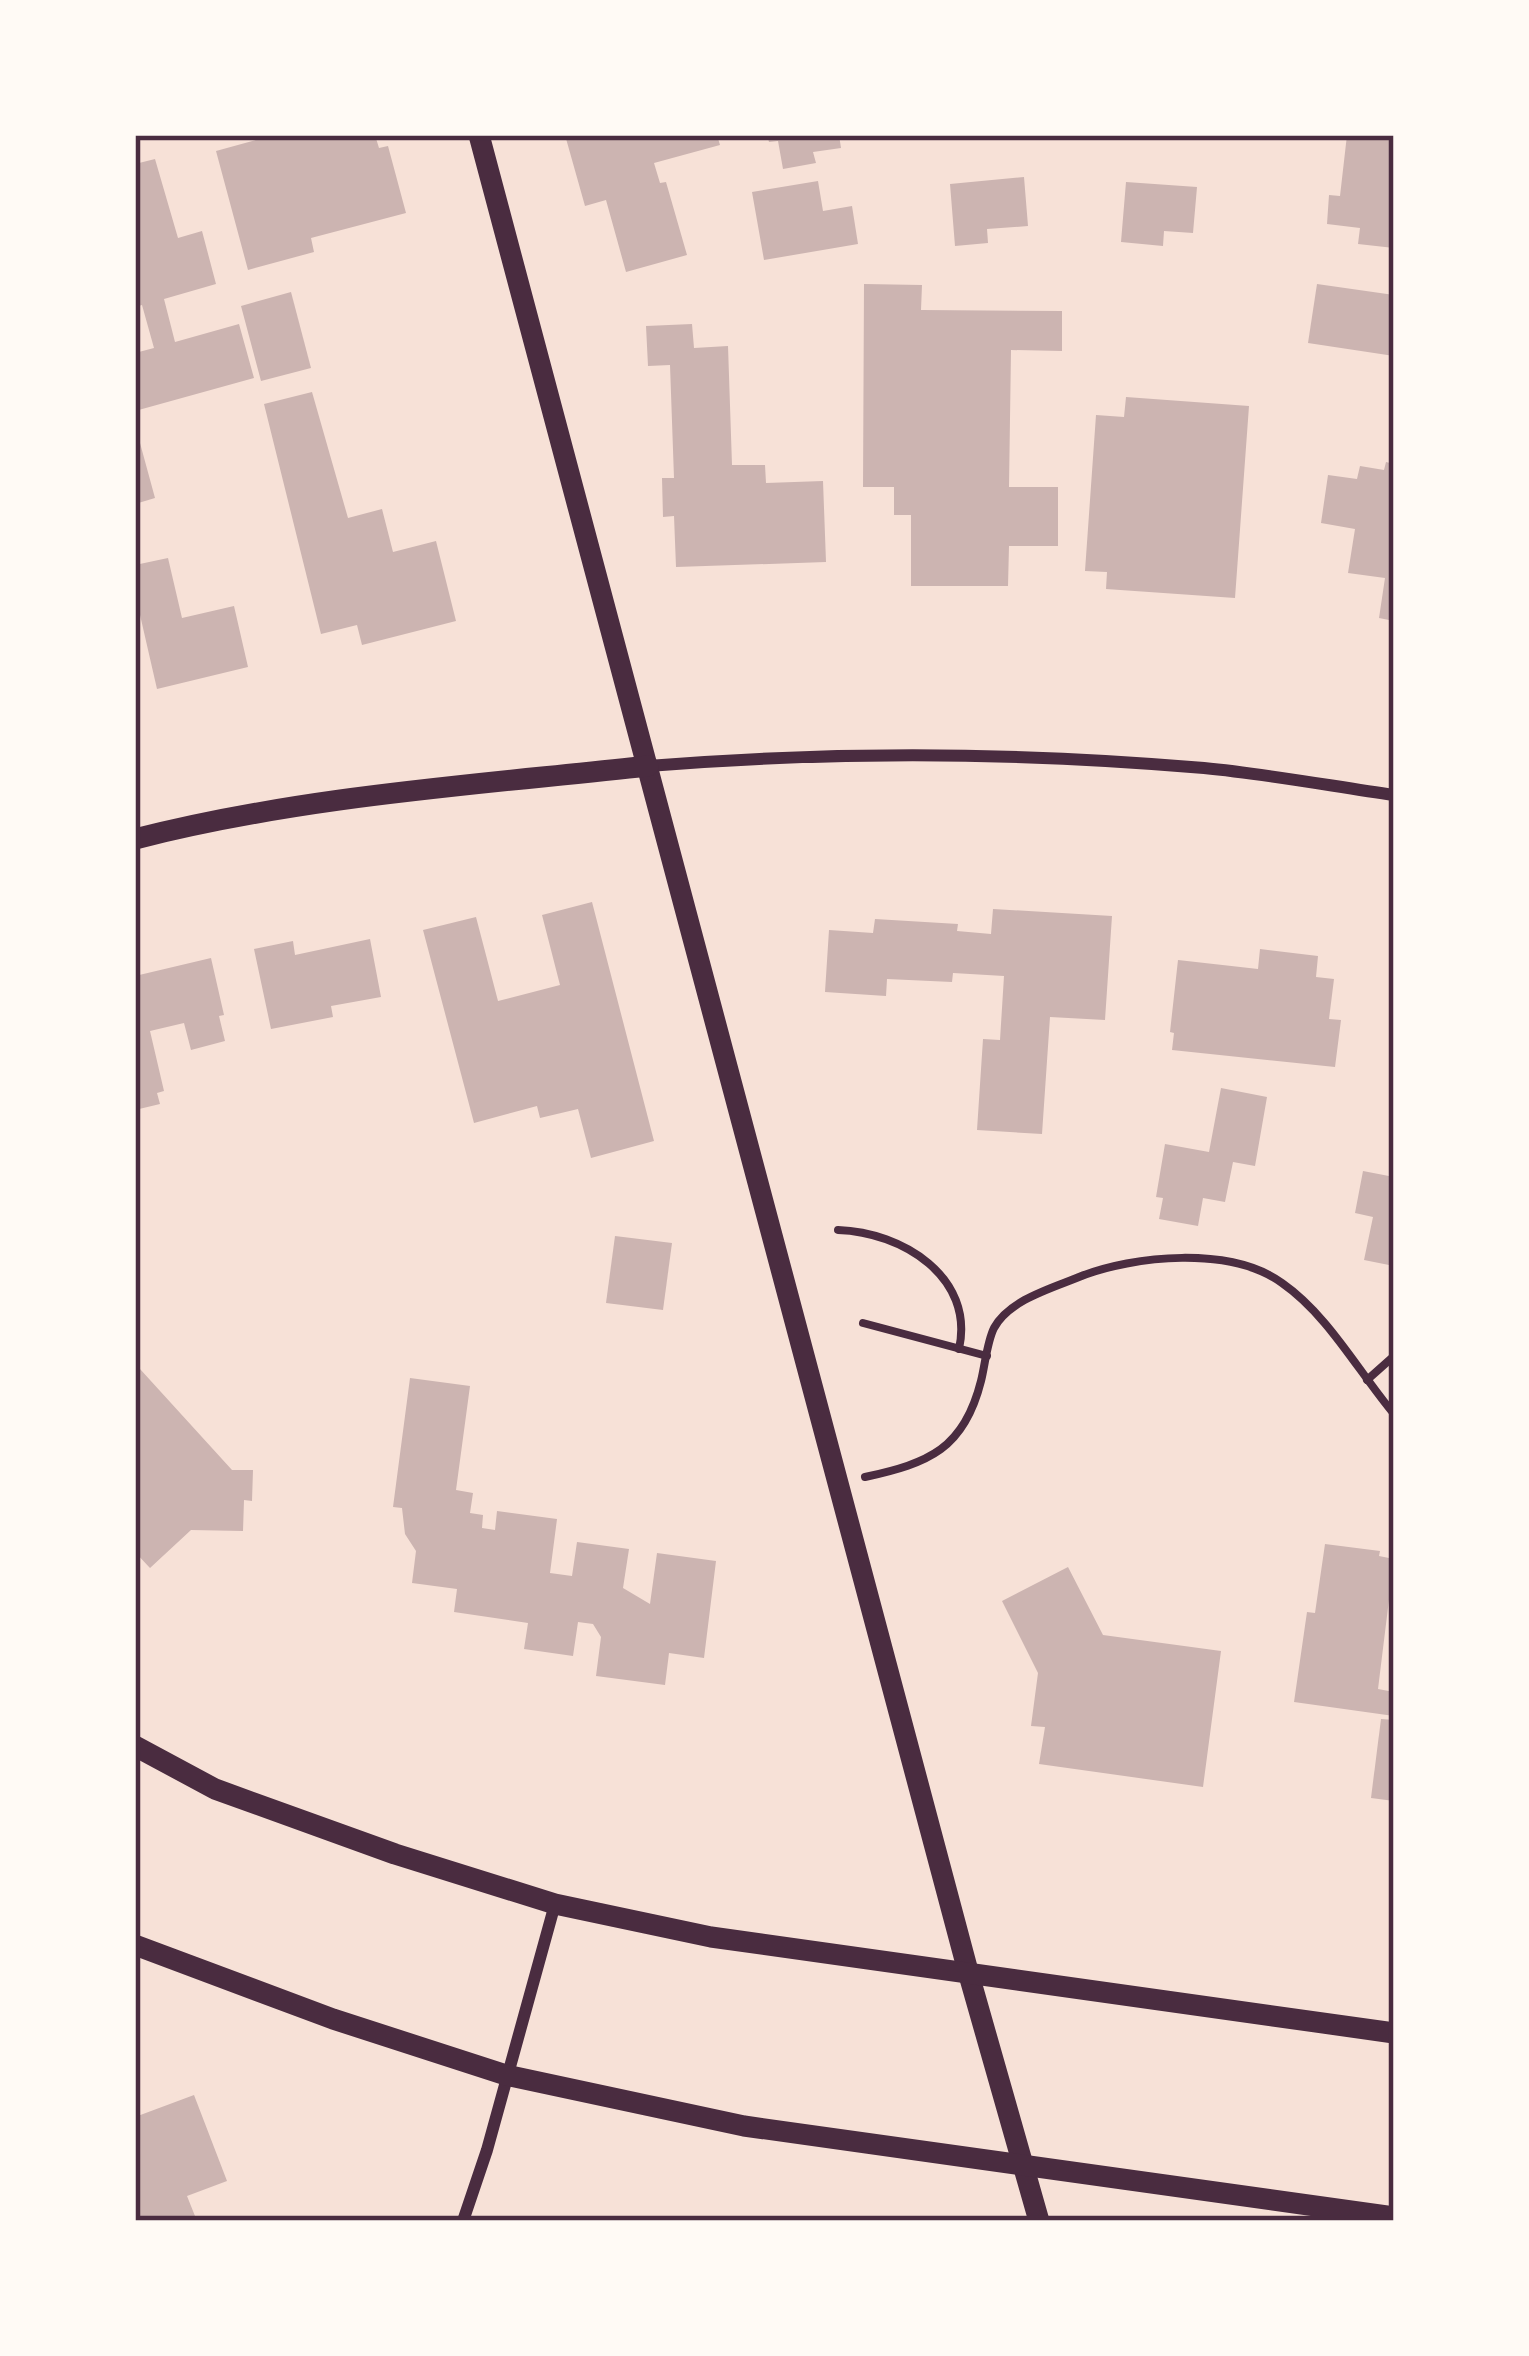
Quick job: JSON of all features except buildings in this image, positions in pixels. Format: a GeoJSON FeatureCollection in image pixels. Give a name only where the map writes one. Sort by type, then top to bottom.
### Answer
{"type":"FeatureCollection","features":[{"type":"Feature","properties":{"kind":"street"},"geometry":{"type":"LineString","coordinates":[[479,135],[969,1976],[1039,2221]]}},
{"type":"Feature","properties":{"kind":"street"},"geometry":{"type":"LineString","coordinates":[[135,839],[323,802],[482,781],[728,760],[999,756],[1207,769],[1394,795]]}},
{"type":"Feature","properties":{"kind":"street"},"geometry":{"type":"LineString","coordinates":[[135,1746],[215,1789],[395,1854],[555,1904],[711,1937],[1394,2033]]}},
{"type":"Feature","properties":{"kind":"street"},"geometry":{"type":"LineString","coordinates":[[463,2221],[488,2150],[555,1904]]}},
{"type":"Feature","properties":{"kind":"street"},"geometry":{"type":"LineString","coordinates":[[135,1945],[332,2019],[506,2075],[744,2126],[1394,2218]]}},
{"type":"Feature","properties":{"kind":"path"},"geometry":{"type":"LineString","coordinates":[[838,1230],[872,1231],[930,1265],[953,1289],[962,1312],[959,1349]]}},
{"type":"Feature","properties":{"kind":"path"},"geometry":{"type":"LineString","coordinates":[[840,1482],[914,1464],[956,1439],[975,1406],[994,1328],[1015,1306],[1087,1274],[1131,1262],[1182,1257],[1246,1267],[1280,1281],[1319,1317],[1394,1414]]}},
{"type":"Feature","properties":{"kind":"path"},"geometry":{"type":"LineString","coordinates":[[863,1323],[987,1356]]}},
{"type":"Feature","properties":{"kind":"path"},"geometry":{"type":"LineString","coordinates":[[1367,1380],[1394,1356]]}}]}
